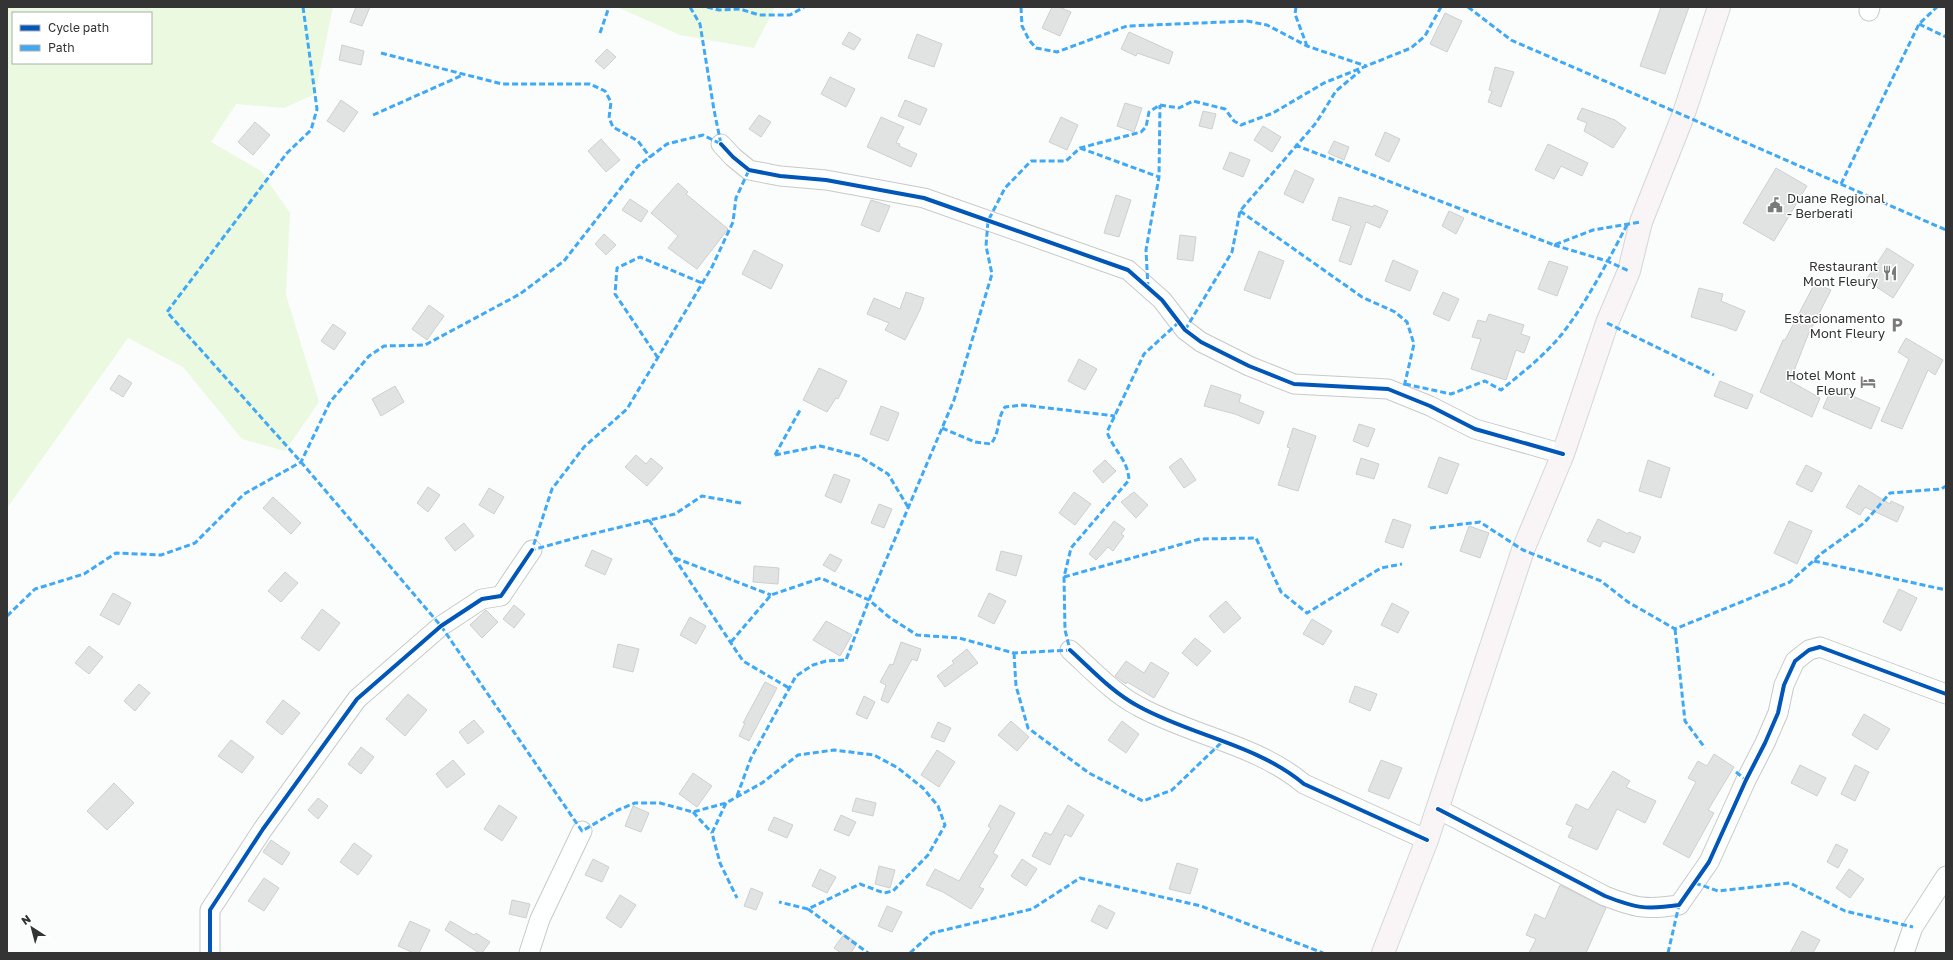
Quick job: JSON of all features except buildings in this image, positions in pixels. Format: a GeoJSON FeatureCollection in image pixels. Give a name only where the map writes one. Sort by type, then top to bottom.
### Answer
{"type":"FeatureCollection","features":[{"type":"Feature","properties":{"kind":"main road"},"geometry":{"type":"LineString","coordinates":[[1383,953],[1427,840],[1523,550],[1563,454],[1607,323],[1629,270],[1641,222],[1683,116],[1719,7]]}},
{"type":"Feature","properties":{"kind":"street"},"geometry":{"type":"LineString","coordinates":[[721,144],[733,157],[749,170],[780,176],[826,180],[924,198],[1128,270],[1162,300],[1186,330],[1201,342],[1249,366],[1294,384],[1388,389],[1430,406],[1475,429],[1563,454]]}},
{"type":"Feature","properties":{"kind":"street"},"geometry":{"type":"LineString","coordinates":[[210,953],[210,910],[263,829],[357,699],[441,626],[482,599],[501,596],[532,550]]}},
{"type":"Feature","properties":{"kind":"street"},"geometry":{"type":"LineString","coordinates":[[1438,809],[1605,896],[1634,907],[1657,908],[1679,905],[1709,862],[1742,786],[1765,743],[1778,713],[1784,685],[1795,661],[1809,650],[1820,647],[1946,694]]}},
{"type":"Feature","properties":{"kind":"street"},"geometry":{"type":"LineString","coordinates":[[1070,650],[1109,685],[1137,706],[1167,720],[1262,757],[1290,772],[1304,784],[1427,840]]}},
{"type":"Feature","properties":{"kind":"street"},"geometry":{"type":"LineString","coordinates":[[529,953],[540,919],[582,831]]}},
{"type":"Feature","properties":{"kind":"street"},"geometry":{"type":"LineString","coordinates":[[1904,953],[1913,926],[1946,876]]}},
{"type":"Feature","properties":{"kind":"green space"},"geometry":{"type":"Polygon","coordinates":[[[7,7],[333,7],[315,94],[284,108],[236,104],[211,142],[261,171],[290,213],[286,295],[319,402],[285,451],[242,439],[183,367],[128,338],[7,508],[7,7]]]}},
{"type":"Feature","properties":{"kind":"green space"},"geometry":{"type":"Polygon","coordinates":[[[617,7],[775,7],[754,48],[680,35],[617,7]]]}},
{"type":"Feature","properties":{"kind":"marked path"},"geometry":{"type":"LineString","coordinates":[[303,7],[317,109],[311,130],[287,153],[167,312],[301,462],[441,626],[582,831],[618,810],[635,803],[660,803],[693,812],[726,803],[762,783],[798,755],[834,750],[874,755],[898,768],[923,788],[938,806],[945,825],[928,855],[893,891],[884,893],[860,884],[808,909],[779,902]]}},
{"type":"Feature","properties":{"kind":"marked path"},"geometry":{"type":"LineString","coordinates":[[600,33],[609,7]]}},
{"type":"Feature","properties":{"kind":"marked path"},"geometry":{"type":"LineString","coordinates":[[690,7],[700,24],[721,144]]}},
{"type":"Feature","properties":{"kind":"marked path"},"geometry":{"type":"LineString","coordinates":[[707,7],[719,10],[740,9],[759,15],[790,15],[804,7]]}},
{"type":"Feature","properties":{"kind":"marked path"},"geometry":{"type":"LineString","coordinates":[[1021,7],[1022,26],[1029,40],[1036,48],[1057,52],[1127,26],[1247,21],[1267,25],[1307,46],[1366,66]]}},
{"type":"Feature","properties":{"kind":"marked path"},"geometry":{"type":"LineString","coordinates":[[1296,7],[1295,14],[1307,46]]}},
{"type":"Feature","properties":{"kind":"marked path"},"geometry":{"type":"LineString","coordinates":[[737,796],[751,758],[796,676],[813,665],[826,661],[846,660],[869,600],[954,400],[992,274],[986,246],[988,221],[1005,188],[1031,161],[1066,161],[1080,148],[1141,132],[1146,127],[1149,112],[1160,105],[1179,108],[1193,101],[1225,109],[1234,121],[1241,125],[1273,113],[1324,83],[1411,48],[1425,36],[1441,7]]}},
{"type":"Feature","properties":{"kind":"marked path"},"geometry":{"type":"LineString","coordinates":[[1468,7],[1511,40],[1946,230]]}},
{"type":"Feature","properties":{"kind":"marked path"},"geometry":{"type":"LineString","coordinates":[[1841,184],[1919,24],[1937,7]]}},
{"type":"Feature","properties":{"kind":"marked path"},"geometry":{"type":"LineString","coordinates":[[1919,24],[1946,37]]}},
{"type":"Feature","properties":{"kind":"marked path"},"geometry":{"type":"LineString","coordinates":[[381,53],[502,84],[590,84],[605,91],[611,102],[609,118],[613,127],[638,141],[650,157]]}},
{"type":"Feature","properties":{"kind":"marked path"},"geometry":{"type":"LineString","coordinates":[[1185,330],[1232,252],[1240,211],[1316,123],[1336,91],[1360,71]]}},
{"type":"Feature","properties":{"kind":"marked path"},"geometry":{"type":"LineString","coordinates":[[373,115],[465,74]]}},
{"type":"Feature","properties":{"kind":"marked path"},"geometry":{"type":"LineString","coordinates":[[1148,288],[1146,250],[1159,177],[1160,105]]}},
{"type":"Feature","properties":{"kind":"marked path"},"geometry":{"type":"LineString","coordinates":[[7,616],[35,589],[84,574],[116,553],[161,555],[195,543],[244,494],[301,462],[330,402],[369,356],[384,346],[425,345],[520,294],[564,261],[638,166],[667,144],[703,135],[721,144]]}},
{"type":"Feature","properties":{"kind":"marked path"},"geometry":{"type":"LineString","coordinates":[[1295,145],[1554,245],[1593,230],[1641,222]]}},
{"type":"Feature","properties":{"kind":"marked path"},"geometry":{"type":"LineString","coordinates":[[1080,148],[1159,177]]}},
{"type":"Feature","properties":{"kind":"marked path"},"geometry":{"type":"LineString","coordinates":[[741,503],[702,496],[675,514],[532,550],[552,489],[584,447],[627,409],[712,267],[733,222],[736,198],[749,170]]}},
{"type":"Feature","properties":{"kind":"marked path"},"geometry":{"type":"LineString","coordinates":[[1240,211],[1362,297],[1395,312],[1407,322],[1414,344],[1404,387]]}},
{"type":"Feature","properties":{"kind":"marked path"},"geometry":{"type":"LineString","coordinates":[[1405,384],[1451,394],[1485,381],[1501,390],[1541,356],[1562,334],[1589,294],[1628,223]]}},
{"type":"Feature","properties":{"kind":"marked path"},"geometry":{"type":"LineString","coordinates":[[1554,245],[1607,261],[1629,271]]}},
{"type":"Feature","properties":{"kind":"marked path"},"geometry":{"type":"LineString","coordinates":[[658,358],[615,294],[617,268],[640,257],[702,283]]}},
{"type":"Feature","properties":{"kind":"marked path"},"geometry":{"type":"LineString","coordinates":[[731,642],[771,595],[821,578],[869,600],[889,617],[917,635],[959,638],[1014,653],[1070,650],[1065,630],[1064,577],[1071,548],[1129,480],[1126,467],[1107,432],[1144,354],[1178,323]]}},
{"type":"Feature","properties":{"kind":"marked path"},"geometry":{"type":"LineString","coordinates":[[1607,323],[1714,375]]}},
{"type":"Feature","properties":{"kind":"marked path"},"geometry":{"type":"LineString","coordinates":[[942,428],[975,442],[991,444],[996,434],[1000,416],[1005,407],[1023,405],[1115,416]]}},
{"type":"Feature","properties":{"kind":"marked path"},"geometry":{"type":"LineString","coordinates":[[775,455],[800,410]]}},
{"type":"Feature","properties":{"kind":"marked path"},"geometry":{"type":"LineString","coordinates":[[775,455],[820,446],[859,456],[888,474],[908,507]]}},
{"type":"Feature","properties":{"kind":"marked path"},"geometry":{"type":"LineString","coordinates":[[1430,528],[1480,522],[1523,550],[1601,581],[1628,602],[1675,629],[1790,582],[1822,553],[1864,523],[1890,493],[1941,489],[1946,486]]}},
{"type":"Feature","properties":{"kind":"marked path"},"geometry":{"type":"LineString","coordinates":[[649,520],[743,661],[789,688]]}},
{"type":"Feature","properties":{"kind":"marked path"},"geometry":{"type":"LineString","coordinates":[[1064,577],[1200,539],[1256,538],[1281,592],[1307,613],[1381,568],[1402,564]]}},
{"type":"Feature","properties":{"kind":"marked path"},"geometry":{"type":"LineString","coordinates":[[675,558],[771,595]]}},
{"type":"Feature","properties":{"kind":"marked path"},"geometry":{"type":"LineString","coordinates":[[1814,561],[1946,590]]}},
{"type":"Feature","properties":{"kind":"marked path"},"geometry":{"type":"LineString","coordinates":[[1675,629],[1685,721],[1705,748]]}},
{"type":"Feature","properties":{"kind":"marked path"},"geometry":{"type":"LineString","coordinates":[[1014,653],[1016,686],[1028,728],[1089,773],[1143,801],[1172,790],[1223,741]]}},
{"type":"Feature","properties":{"kind":"marked path"},"geometry":{"type":"LineString","coordinates":[[1736,772],[1746,780]]}},
{"type":"Feature","properties":{"kind":"marked path"},"geometry":{"type":"LineString","coordinates":[[726,803],[712,833],[720,863],[737,898]]}},
{"type":"Feature","properties":{"kind":"marked path"},"geometry":{"type":"LineString","coordinates":[[693,812],[712,833]]}},
{"type":"Feature","properties":{"kind":"marked path"},"geometry":{"type":"LineString","coordinates":[[910,953],[932,933],[1032,909],[1080,878],[1201,906],[1323,953]]}},
{"type":"Feature","properties":{"kind":"marked path"},"geometry":{"type":"LineString","coordinates":[[1695,883],[1718,891],[1790,883],[1845,911],[1913,927]]}},
{"type":"Feature","properties":{"kind":"marked path"},"geometry":{"type":"LineString","coordinates":[[1668,953],[1679,905]]}},
{"type":"Feature","properties":{"kind":"marked path"},"geometry":{"type":"LineString","coordinates":[[808,909],[868,953]]}},
{"type":"Feature","properties":{"kind":"cycle path"},"geometry":{"type":"LineString","coordinates":[[721,144],[733,157],[749,170],[780,176],[826,180],[924,198],[1128,270],[1162,300],[1185,330],[1201,342],[1249,366],[1294,384],[1388,389],[1430,406],[1475,429],[1563,454]]}},
{"type":"Feature","properties":{"kind":"cycle path"},"geometry":{"type":"LineString","coordinates":[[210,953],[210,910],[263,829],[357,699],[441,626],[482,599],[501,596],[532,550]]}},
{"type":"Feature","properties":{"kind":"cycle path"},"geometry":{"type":"LineString","coordinates":[[1438,809],[1605,896],[1625,903],[1649,908],[1679,905],[1709,862],[1778,713],[1784,685],[1795,661],[1809,650],[1820,647],[1946,694]]}},
{"type":"Feature","properties":{"kind":"cycle path"},"geometry":{"type":"LineString","coordinates":[[1070,650],[1111,688],[1138,706],[1180,725],[1265,759],[1285,770],[1304,784],[1427,840]]}},
{"type":"Feature","properties":{"kind":"place","name":"Duane Regional - Berberati"},"geometry":{"type":"Point","coordinates":[1775,205]}},
{"type":"Feature","properties":{"kind":"place","name":"Restaurant Mont Fleury"},"geometry":{"type":"Point","coordinates":[1890,273]}},
{"type":"Feature","properties":{"kind":"place","name":"Estacionamento Mont Fleury"},"geometry":{"type":"Point","coordinates":[1897,325]}},
{"type":"Feature","properties":{"kind":"place","name":"Hotel Mont Fleury"},"geometry":{"type":"Point","coordinates":[1868,382]}}]}
